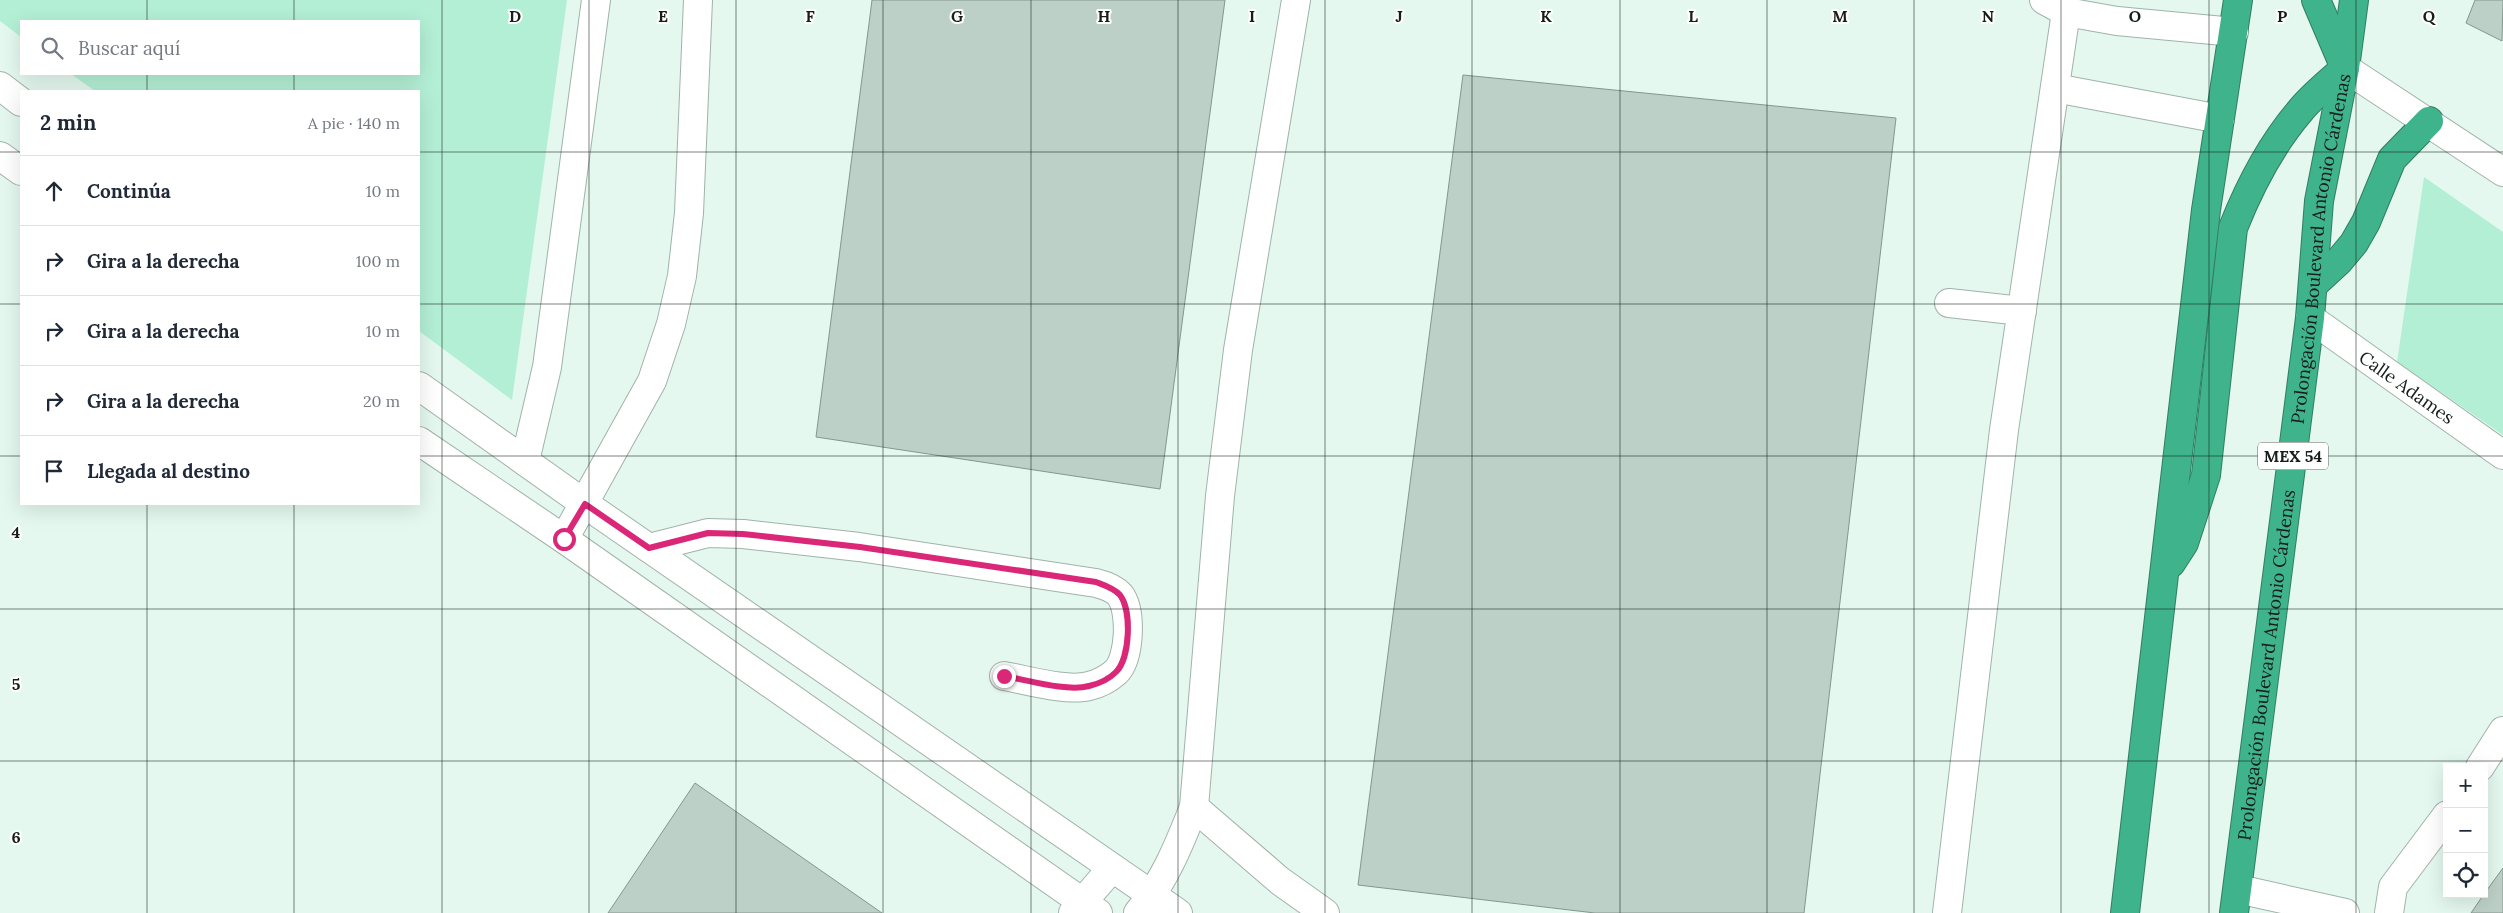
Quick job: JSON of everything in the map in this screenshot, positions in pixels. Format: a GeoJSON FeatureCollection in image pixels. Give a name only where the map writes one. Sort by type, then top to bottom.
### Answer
{"type":"FeatureCollection","features":[{"type":"Feature","properties":{"kind":"highway"},"geometry":{"type":"LineString","coordinates":[[2125,913],[2206,210],[2238,0]]}},
{"type":"Feature","properties":{"kind":"highway"},"geometry":{"type":"LineString","coordinates":[[2164,574],[2184,543],[2206,475],[2233,228],[2248,191],[2269,152],[2301,110],[2345,68],[2316,0]]}},
{"type":"Feature","properties":{"kind":"highway","name":"Prolongación Boulevard Antonio Cárdenas"},"geometry":{"type":"LineString","coordinates":[[2236,901],[2310,318],[2319,201],[2345,68],[2354,0]]}},
{"type":"Feature","properties":{"kind":"highway"},"geometry":{"type":"LineString","coordinates":[[2312,285],[2339,261],[2354,243],[2366,222],[2392,159],[2428,121]]}},
{"type":"Feature","properties":{"kind":"street"},"geometry":{"type":"LineString","coordinates":[[525,461],[547,368],[596,0]]}},
{"type":"Feature","properties":{"kind":"street"},"geometry":{"type":"LineString","coordinates":[[564,539],[652,381],[673,314],[682,276],[689,213],[698,0]]}},
{"type":"Feature","properties":{"kind":"street"},"geometry":{"type":"LineString","coordinates":[[1145,904],[1176,851],[1194,807],[1220,496],[1238,350],[1296,0]]}},
{"type":"Feature","properties":{"kind":"street"},"geometry":{"type":"LineString","coordinates":[[1948,913],[2003,440],[2055,88],[2055,6],[2117,21],[2234,32]]}},
{"type":"Feature","properties":{"kind":"street"},"geometry":{"type":"LineString","coordinates":[[2345,68],[2503,172]]}},
{"type":"Feature","properties":{"kind":"street"},"geometry":{"type":"LineString","coordinates":[[0,86],[20,101]]}},
{"type":"Feature","properties":{"kind":"street"},"geometry":{"type":"LineString","coordinates":[[2055,88],[2220,119]]}},
{"type":"Feature","properties":{"kind":"street"},"geometry":{"type":"LineString","coordinates":[[1949,303],[2022,311]]}},
{"type":"Feature","properties":{"kind":"street","name":"Calle Adames"},"geometry":{"type":"LineString","coordinates":[[2310,318],[2503,455]]}},
{"type":"Feature","properties":{"kind":"street"},"geometry":{"type":"LineString","coordinates":[[420,387],[585,504],[1112,868],[1145,904],[1178,913]]}},
{"type":"Feature","properties":{"kind":"street"},"geometry":{"type":"LineString","coordinates":[[420,442],[564,539],[1084,909],[1112,868]]}},
{"type":"Feature","properties":{"kind":"street"},"geometry":{"type":"LineString","coordinates":[[649,548],[708,533],[778,537],[1096,582],[1110,587],[1120,595],[1125,607],[1129,627],[1124,657],[1117,671],[1104,680],[1088,686],[1071,687],[1004,676]]}},
{"type":"Feature","properties":{"kind":"street"},"geometry":{"type":"LineString","coordinates":[[2483,763],[2503,731]]}},
{"type":"Feature","properties":{"kind":"street"},"geometry":{"type":"LineString","coordinates":[[1194,807],[1280,881],[1325,913]]}},
{"type":"Feature","properties":{"kind":"street"},"geometry":{"type":"LineString","coordinates":[[2389,913],[2393,887],[2443,820]]}},
{"type":"Feature","properties":{"kind":"street"},"geometry":{"type":"LineString","coordinates":[[2236,901],[2345,913]]}},
{"type":"Feature","properties":{"kind":"green space"},"geometry":{"type":"Polygon","coordinates":[[[0,0],[567,0],[512,400],[420,332],[420,90],[94,90],[72,75],[420,75],[420,20],[20,20],[20,36],[0,21],[0,0]]]}},
{"type":"Feature","properties":{"kind":"green space"},"geometry":{"type":"Polygon","coordinates":[[[2424,177],[2503,232],[2503,435],[2397,362],[2424,177]]]}},
{"type":"Feature","properties":{"kind":"building"},"geometry":{"type":"Polygon","coordinates":[[[872,0],[1225,0],[1160,489],[816,437],[872,0]]]}},
{"type":"Feature","properties":{"kind":"building"},"geometry":{"type":"Polygon","coordinates":[[[2475,0],[2503,0],[2502,41],[2466,23],[2475,0]]]}},
{"type":"Feature","properties":{"kind":"building"},"geometry":{"type":"Polygon","coordinates":[[[1463,75],[1896,118],[1804,913],[1595,913],[1358,885],[1463,75]]]}},
{"type":"Feature","properties":{"kind":"building"},"geometry":{"type":"Polygon","coordinates":[[[695,783],[882,913],[608,913],[695,783]]]}},
{"type":"Feature","properties":{"kind":"building"},"geometry":{"type":"Polygon","coordinates":[[[2503,868],[2503,913],[2471,913],[2481,898],[2488,898],[2488,889],[2503,868]]]}},
{"type":"Feature","properties":{"kind":"route"},"geometry":{"type":"LineString","coordinates":[[564,539],[585,504],[649,548],[708,533],[778,537],[860,547],[1096,582],[1110,587],[1120,595],[1125,607],[1129,627],[1124,657],[1117,671],[1104,680],[1088,686],[1071,687],[1004,676]]}}]}
